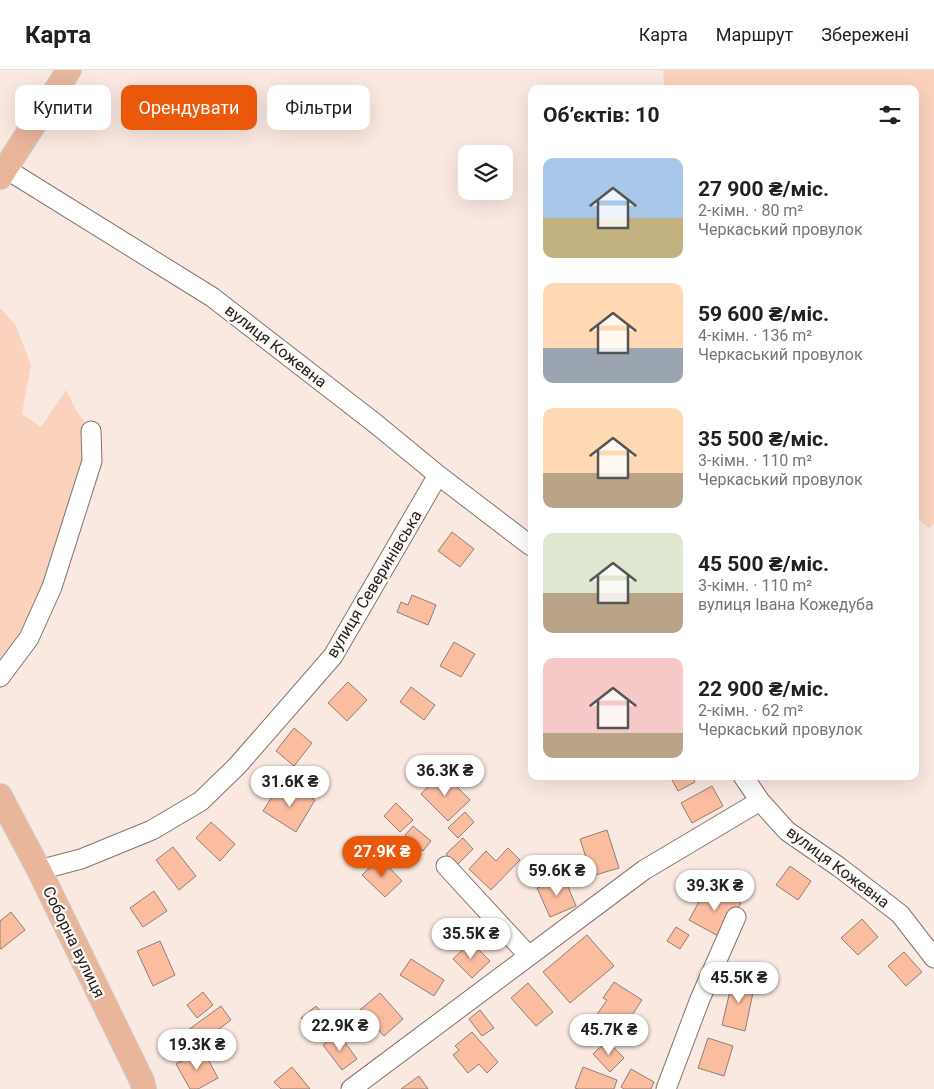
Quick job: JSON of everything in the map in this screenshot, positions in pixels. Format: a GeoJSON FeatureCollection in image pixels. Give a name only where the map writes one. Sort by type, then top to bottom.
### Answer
{"type":"FeatureCollection","features":[{"type":"Feature","properties":{"kind":"main road"},"geometry":{"type":"LineString","coordinates":[[3,173],[69,70]]}},
{"type":"Feature","properties":{"kind":"main road","name":"Соборна вулиця"},"geometry":{"type":"LineString","coordinates":[[0,796],[39,870],[142,1081],[144,1089]]}},
{"type":"Feature","properties":{"kind":"street","name":"вулиця Кожевна"},"geometry":{"type":"LineString","coordinates":[[3,173],[212,297],[528,544]]}},
{"type":"Feature","properties":{"kind":"street"},"geometry":{"type":"LineString","coordinates":[[0,677],[29,638],[52,587],[92,461],[91,431]]}},
{"type":"Feature","properties":{"kind":"street","name":"вулиця Северинівська"},"geometry":{"type":"LineString","coordinates":[[39,870],[81,859],[152,830],[201,801],[238,765],[333,656],[438,475]]}},
{"type":"Feature","properties":{"kind":"street","name":"вулиця Кожевна"},"geometry":{"type":"LineString","coordinates":[[746,780],[760,801],[787,831],[839,867],[900,914],[934,958]]}},
{"type":"Feature","properties":{"kind":"street"},"geometry":{"type":"LineString","coordinates":[[351,1089],[644,870],[760,801]]}},
{"type":"Feature","properties":{"kind":"street"},"geometry":{"type":"LineString","coordinates":[[446,866],[530,956]]}},
{"type":"Feature","properties":{"kind":"street"},"geometry":{"type":"LineString","coordinates":[[666,1089],[700,999],[736,917]]}},
{"type":"Feature","properties":{"kind":"shaded area"},"geometry":{"type":"Polygon","coordinates":[[[663,70],[934,70],[934,524],[929,528],[919,519],[919,85],[664,85],[663,70]]]}},
{"type":"Feature","properties":{"kind":"shaded area"},"geometry":{"type":"Polygon","coordinates":[[[0,308],[15,324],[31,365],[22,414],[41,427],[66,390],[76,410],[91,431],[52,587],[0,677],[0,308]]]}},
{"type":"Feature","properties":{"kind":"building"},"geometry":{"type":"Polygon","coordinates":[[[452,532],[474,549],[460,567],[438,551],[452,532]]]}},
{"type":"Feature","properties":{"kind":"building"},"geometry":{"type":"Polygon","coordinates":[[[412,595],[436,605],[428,625],[397,612],[401,602],[408,605],[412,595]]]}},
{"type":"Feature","properties":{"kind":"building"},"geometry":{"type":"Polygon","coordinates":[[[454,642],[475,654],[461,677],[440,666],[454,642]]]}},
{"type":"Feature","properties":{"kind":"building"},"geometry":{"type":"Polygon","coordinates":[[[348,682],[367,700],[347,721],[328,703],[348,682]]]}},
{"type":"Feature","properties":{"kind":"building"},"geometry":{"type":"Polygon","coordinates":[[[411,687],[435,705],[424,720],[400,702],[411,687]]]}},
{"type":"Feature","properties":{"kind":"building"},"geometry":{"type":"Polygon","coordinates":[[[294,728],[312,743],[294,766],[276,751],[294,728]]]}},
{"type":"Feature","properties":{"kind":"building"},"geometry":{"type":"Polygon","coordinates":[[[442,772],[470,800],[448,821],[421,794],[442,772]]]}},
{"type":"Feature","properties":{"kind":"building"},"geometry":{"type":"Polygon","coordinates":[[[672,780],[694,780],[695,782],[678,791],[672,780]]]}},
{"type":"Feature","properties":{"kind":"building"},"geometry":{"type":"Polygon","coordinates":[[[712,786],[723,806],[692,823],[681,803],[712,786]]]}},
{"type":"Feature","properties":{"kind":"building"},"geometry":{"type":"Polygon","coordinates":[[[292,787],[315,800],[296,832],[263,811],[275,792],[285,799],[292,787]]]}},
{"type":"Feature","properties":{"kind":"building"},"geometry":{"type":"Polygon","coordinates":[[[396,803],[413,820],[400,832],[384,816],[396,803]]]}},
{"type":"Feature","properties":{"kind":"building"},"geometry":{"type":"Polygon","coordinates":[[[465,812],[474,822],[458,838],[448,828],[465,812]]]}},
{"type":"Feature","properties":{"kind":"building"},"geometry":{"type":"Polygon","coordinates":[[[211,822],[235,844],[220,861],[196,838],[211,822]]]}},
{"type":"Feature","properties":{"kind":"building"},"geometry":{"type":"Polygon","coordinates":[[[413,826],[431,841],[423,851],[405,835],[413,826]]]}},
{"type":"Feature","properties":{"kind":"building"},"geometry":{"type":"Polygon","coordinates":[[[607,830],[619,868],[592,876],[580,839],[607,830]]]}},
{"type":"Feature","properties":{"kind":"building"},"geometry":{"type":"Polygon","coordinates":[[[463,838],[473,849],[457,865],[446,854],[463,838]]]}},
{"type":"Feature","properties":{"kind":"building"},"geometry":{"type":"Polygon","coordinates":[[[173,847],[196,876],[179,890],[156,860],[173,847]]]}},
{"type":"Feature","properties":{"kind":"building"},"geometry":{"type":"Polygon","coordinates":[[[508,848],[520,860],[491,890],[469,869],[486,851],[496,861],[508,848]]]}},
{"type":"Feature","properties":{"kind":"building"},"geometry":{"type":"Polygon","coordinates":[[[380,858],[402,881],[385,897],[362,875],[380,858]]]}},
{"type":"Feature","properties":{"kind":"building"},"geometry":{"type":"Polygon","coordinates":[[[790,866],[811,881],[798,900],[776,885],[790,866]]]}},
{"type":"Feature","properties":{"kind":"building"},"geometry":{"type":"Polygon","coordinates":[[[564,877],[576,906],[550,917],[537,888],[564,877]]]}},
{"type":"Feature","properties":{"kind":"building"},"geometry":{"type":"Polygon","coordinates":[[[708,885],[741,903],[722,938],[689,920],[708,885]]]}},
{"type":"Feature","properties":{"kind":"building"},"geometry":{"type":"Polygon","coordinates":[[[154,891],[167,911],[143,927],[130,908],[154,891]]]}},
{"type":"Feature","properties":{"kind":"building"},"geometry":{"type":"Polygon","coordinates":[[[11,912],[25,930],[1,949],[0,921],[11,912]]]}},
{"type":"Feature","properties":{"kind":"building"},"geometry":{"type":"Polygon","coordinates":[[[862,919],[878,937],[858,955],[841,938],[862,919]]]}},
{"type":"Feature","properties":{"kind":"building"},"geometry":{"type":"Polygon","coordinates":[[[676,927],[689,935],[680,949],[667,941],[676,927]]]}},
{"type":"Feature","properties":{"kind":"building"},"geometry":{"type":"Polygon","coordinates":[[[587,935],[614,966],[570,1003],[543,972],[587,935]]]}},
{"type":"Feature","properties":{"kind":"building"},"geometry":{"type":"Polygon","coordinates":[[[160,941],[175,975],[153,986],[137,951],[160,941]]]}},
{"type":"Feature","properties":{"kind":"building"},"geometry":{"type":"Polygon","coordinates":[[[471,942],[490,961],[472,978],[453,959],[471,942]]]}},
{"type":"Feature","properties":{"kind":"building"},"geometry":{"type":"Polygon","coordinates":[[[904,952],[922,972],[906,986],[888,966],[904,952]]]}},
{"type":"Feature","properties":{"kind":"building"},"geometry":{"type":"Polygon","coordinates":[[[411,959],[444,980],[434,996],[400,975],[411,959]]]}},
{"type":"Feature","properties":{"kind":"building"},"geometry":{"type":"Polygon","coordinates":[[[733,978],[755,983],[745,1031],[722,1025],[733,978]]]}},
{"type":"Feature","properties":{"kind":"building"},"geometry":{"type":"Polygon","coordinates":[[[614,982],[642,1000],[620,1033],[596,1016],[607,1000],[603,998],[614,982]]]}},
{"type":"Feature","properties":{"kind":"building"},"geometry":{"type":"Polygon","coordinates":[[[528,983],[553,1012],[536,1026],[511,998],[528,983]]]}},
{"type":"Feature","properties":{"kind":"building"},"geometry":{"type":"Polygon","coordinates":[[[203,992],[213,1005],[197,1018],[187,1005],[203,992]]]}},
{"type":"Feature","properties":{"kind":"building"},"geometry":{"type":"Polygon","coordinates":[[[380,993],[403,1019],[384,1036],[360,1010],[380,993]]]}},
{"type":"Feature","properties":{"kind":"building"},"geometry":{"type":"Polygon","coordinates":[[[221,1006],[231,1020],[195,1047],[184,1033],[221,1006]]]}},
{"type":"Feature","properties":{"kind":"building"},"geometry":{"type":"Polygon","coordinates":[[[316,1006],[332,1024],[317,1037],[301,1018],[316,1006]]]}},
{"type":"Feature","properties":{"kind":"building"},"geometry":{"type":"Polygon","coordinates":[[[480,1010],[494,1028],[482,1036],[469,1019],[480,1010]]]}},
{"type":"Feature","properties":{"kind":"building"},"geometry":{"type":"Polygon","coordinates":[[[472,1032],[498,1062],[487,1073],[479,1064],[468,1073],[453,1055],[459,1050],[455,1046],[472,1032]]]}},
{"type":"Feature","properties":{"kind":"building"},"geometry":{"type":"Polygon","coordinates":[[[338,1033],[357,1059],[342,1070],[323,1045],[338,1033]]]}},
{"type":"Feature","properties":{"kind":"building"},"geometry":{"type":"Polygon","coordinates":[[[708,1038],[733,1046],[724,1076],[698,1068],[708,1038]]]}},
{"type":"Feature","properties":{"kind":"building"},"geometry":{"type":"Polygon","coordinates":[[[607,1041],[624,1058],[610,1072],[593,1054],[607,1041]]]}},
{"type":"Feature","properties":{"kind":"building"},"geometry":{"type":"Polygon","coordinates":[[[203,1050],[218,1078],[198,1089],[190,1089],[176,1064],[203,1050]]]}},
{"type":"Feature","properties":{"kind":"building"},"geometry":{"type":"Polygon","coordinates":[[[292,1067],[310,1089],[281,1089],[274,1082],[292,1067]]]}},
{"type":"Feature","properties":{"kind":"building"},"geometry":{"type":"Polygon","coordinates":[[[583,1067],[617,1080],[614,1089],[575,1088],[583,1067]]]}},
{"type":"Feature","properties":{"kind":"building"},"geometry":{"type":"Polygon","coordinates":[[[631,1069],[654,1082],[651,1089],[624,1089],[621,1087],[631,1069]]]}},
{"type":"Feature","properties":{"kind":"building"},"geometry":{"type":"Polygon","coordinates":[[[419,1076],[428,1089],[401,1089],[419,1076]]]}}]}
